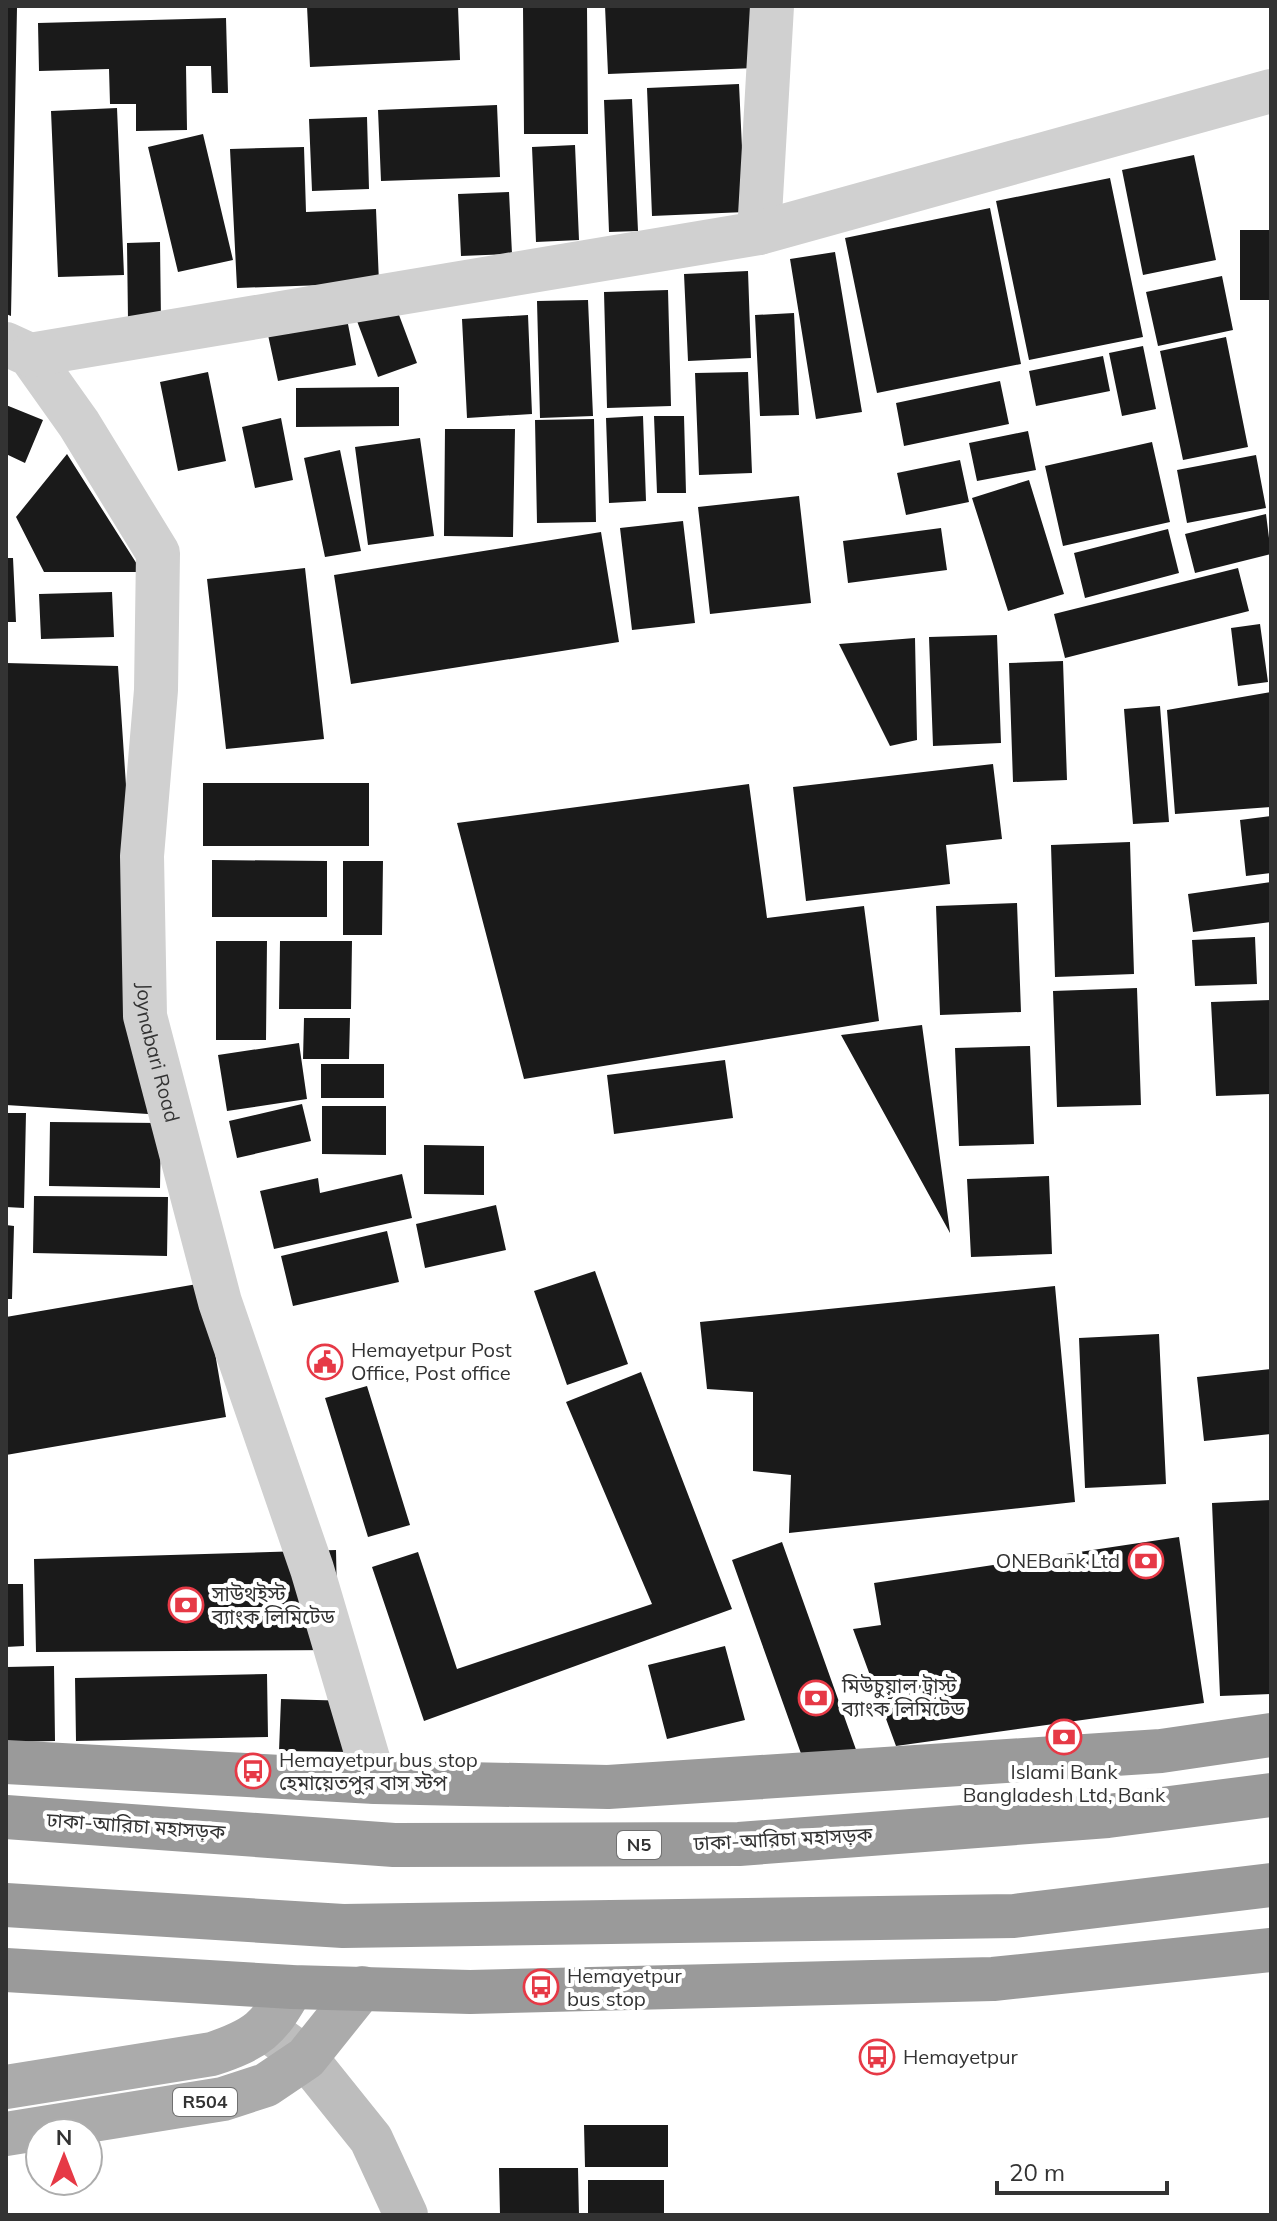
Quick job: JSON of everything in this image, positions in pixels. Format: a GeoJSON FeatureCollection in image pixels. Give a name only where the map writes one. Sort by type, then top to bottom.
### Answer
{"type":"FeatureCollection","features":[{"type":"Feature","properties":{"kind":"highway"},"geometry":{"type":"LineString","coordinates":[[6,1762],[375,1782],[608,1787],[1161,1751],[1271,1735]]}},
{"type":"Feature","properties":{"kind":"highway","name":"ঢাকা-আরিচা মহাসড়ক"},"geometry":{"type":"LineString","coordinates":[[6,1817],[394,1845],[739,1844],[1108,1816],[1271,1795]]}},
{"type":"Feature","properties":{"kind":"highway"},"geometry":{"type":"LineString","coordinates":[[6,1905],[343,1926],[1014,1916],[1271,1885]]}},
{"type":"Feature","properties":{"kind":"highway"},"geometry":{"type":"LineString","coordinates":[[6,1970],[292,1987],[485,1992],[993,1979],[1271,1950]]}},
{"type":"Feature","properties":{"kind":"main road","name":"R504"},"geometry":{"type":"LineString","coordinates":[[6,2087],[212,2054],[243,2044],[266,2029],[292,1987]]}},
{"type":"Feature","properties":{"kind":"main road","name":"R504"},"geometry":{"type":"LineString","coordinates":[[6,2134],[223,2099],[266,2085],[306,2058],[362,1988]]}},
{"type":"Feature","properties":{"kind":"street"},"geometry":{"type":"LineString","coordinates":[[759,233],[772,6]]}},
{"type":"Feature","properties":{"kind":"street"},"geometry":{"type":"LineString","coordinates":[[18,349],[759,233],[1271,91]]}},
{"type":"Feature","properties":{"kind":"street","name":"Joynabari Road"},"geometry":{"type":"LineString","coordinates":[[18,349],[79,424],[158,553],[156,690],[142,856],[145,1016],[220,1302],[312,1569],[375,1782]]}},
{"type":"Feature","properties":{"kind":"street"},"geometry":{"type":"LineString","coordinates":[[266,2029],[306,2058],[371,2139],[406,2215]]}},
{"type":"Feature","properties":{"kind":"building"},"geometry":{"type":"Polygon","coordinates":[[[307,6],[458,6],[460,60],[310,67],[307,6]]]}},
{"type":"Feature","properties":{"kind":"building"},"geometry":{"type":"Polygon","coordinates":[[[523,6],[587,6],[588,134],[524,134],[523,6]]]}},
{"type":"Feature","properties":{"kind":"building"},"geometry":{"type":"Polygon","coordinates":[[[605,6],[752,6],[755,68],[608,74],[605,6]]]}},
{"type":"Feature","properties":{"kind":"building"},"geometry":{"type":"Polygon","coordinates":[[[6,7],[17,8],[11,316],[6,314],[6,7]]]}},
{"type":"Feature","properties":{"kind":"building"},"geometry":{"type":"Polygon","coordinates":[[[226,18],[228,93],[212,93],[211,66],[186,66],[187,130],[136,131],[136,104],[110,104],[109,69],[39,71],[38,23],[226,18]]]}},
{"type":"Feature","properties":{"kind":"building"},"geometry":{"type":"Polygon","coordinates":[[[739,84],[745,212],[652,216],[647,88],[739,84]]]}},
{"type":"Feature","properties":{"kind":"building"},"geometry":{"type":"Polygon","coordinates":[[[632,99],[638,231],[609,232],[604,100],[632,99]]]}},
{"type":"Feature","properties":{"kind":"building"},"geometry":{"type":"Polygon","coordinates":[[[497,105],[500,177],[381,181],[378,110],[497,105]]]}},
{"type":"Feature","properties":{"kind":"building"},"geometry":{"type":"Polygon","coordinates":[[[117,108],[124,275],[58,277],[51,111],[117,108]]]}},
{"type":"Feature","properties":{"kind":"building"},"geometry":{"type":"Polygon","coordinates":[[[367,117],[369,189],[312,191],[309,119],[367,117]]]}},
{"type":"Feature","properties":{"kind":"building"},"geometry":{"type":"Polygon","coordinates":[[[203,134],[233,260],[178,272],[148,147],[203,134]]]}},
{"type":"Feature","properties":{"kind":"building"},"geometry":{"type":"Polygon","coordinates":[[[575,145],[579,240],[536,242],[532,147],[575,145]]]}},
{"type":"Feature","properties":{"kind":"building"},"geometry":{"type":"Polygon","coordinates":[[[304,147],[306,212],[376,209],[379,283],[237,288],[230,149],[304,147]]]}},
{"type":"Feature","properties":{"kind":"building"},"geometry":{"type":"Polygon","coordinates":[[[1194,155],[1216,260],[1143,275],[1122,170],[1194,155]]]}},
{"type":"Feature","properties":{"kind":"building"},"geometry":{"type":"Polygon","coordinates":[[[1110,178],[1143,337],[1029,360],[996,201],[1110,178]]]}},
{"type":"Feature","properties":{"kind":"building"},"geometry":{"type":"Polygon","coordinates":[[[509,192],[512,254],[461,256],[458,194],[509,192]]]}},
{"type":"Feature","properties":{"kind":"building"},"geometry":{"type":"Polygon","coordinates":[[[990,208],[1021,364],[877,393],[845,238],[990,208]]]}},
{"type":"Feature","properties":{"kind":"building"},"geometry":{"type":"Polygon","coordinates":[[[1240,230],[1271,230],[1271,300],[1240,300],[1240,230]]]}},
{"type":"Feature","properties":{"kind":"building"},"geometry":{"type":"Polygon","coordinates":[[[160,242],[161,320],[128,320],[127,243],[160,242]]]}},
{"type":"Feature","properties":{"kind":"building"},"geometry":{"type":"Polygon","coordinates":[[[835,252],[862,412],[816,419],[790,259],[835,252]]]}},
{"type":"Feature","properties":{"kind":"building"},"geometry":{"type":"Polygon","coordinates":[[[748,271],[751,358],[688,361],[684,274],[748,271]]]}},
{"type":"Feature","properties":{"kind":"building"},"geometry":{"type":"Polygon","coordinates":[[[1222,276],[1233,330],[1158,346],[1146,292],[1222,276]]]}},
{"type":"Feature","properties":{"kind":"building"},"geometry":{"type":"Polygon","coordinates":[[[668,290],[671,406],[607,408],[604,292],[668,290]]]}},
{"type":"Feature","properties":{"kind":"building"},"geometry":{"type":"Polygon","coordinates":[[[588,300],[593,416],[540,418],[537,301],[588,300]]]}},
{"type":"Feature","properties":{"kind":"building"},"geometry":{"type":"Polygon","coordinates":[[[396,307],[417,363],[378,377],[357,321],[396,307]]]}},
{"type":"Feature","properties":{"kind":"building"},"geometry":{"type":"Polygon","coordinates":[[[794,313],[799,415],[760,416],[755,315],[794,313]]]}},
{"type":"Feature","properties":{"kind":"building"},"geometry":{"type":"Polygon","coordinates":[[[528,315],[532,414],[467,418],[462,319],[528,315]]]}},
{"type":"Feature","properties":{"kind":"building"},"geometry":{"type":"Polygon","coordinates":[[[347,319],[356,365],[278,381],[268,335],[347,319]]]}},
{"type":"Feature","properties":{"kind":"building"},"geometry":{"type":"Polygon","coordinates":[[[1226,337],[1248,447],[1183,460],[1160,351],[1226,337]]]}},
{"type":"Feature","properties":{"kind":"building"},"geometry":{"type":"Polygon","coordinates":[[[1143,346],[1156,409],[1122,416],[1109,353],[1143,346]]]}},
{"type":"Feature","properties":{"kind":"building"},"geometry":{"type":"Polygon","coordinates":[[[1103,356],[1110,391],[1036,406],[1029,371],[1103,356]]]}},
{"type":"Feature","properties":{"kind":"building"},"geometry":{"type":"Polygon","coordinates":[[[208,372],[226,461],[178,471],[160,382],[208,372]]]}},
{"type":"Feature","properties":{"kind":"building"},"geometry":{"type":"Polygon","coordinates":[[[748,372],[752,473],[699,475],[695,373],[748,372]]]}},
{"type":"Feature","properties":{"kind":"building"},"geometry":{"type":"Polygon","coordinates":[[[1000,381],[1009,424],[904,446],[896,403],[1000,381]]]}},
{"type":"Feature","properties":{"kind":"building"},"geometry":{"type":"Polygon","coordinates":[[[399,387],[399,426],[296,427],[296,388],[399,387]]]}},
{"type":"Feature","properties":{"kind":"building"},"geometry":{"type":"Polygon","coordinates":[[[6,405],[43,420],[25,463],[6,454],[6,405]]]}},
{"type":"Feature","properties":{"kind":"building"},"geometry":{"type":"Polygon","coordinates":[[[643,416],[646,501],[609,503],[606,418],[643,416]]]}},
{"type":"Feature","properties":{"kind":"building"},"geometry":{"type":"Polygon","coordinates":[[[654,416],[684,416],[686,493],[657,493],[654,416]]]}},
{"type":"Feature","properties":{"kind":"building"},"geometry":{"type":"Polygon","coordinates":[[[281,418],[293,480],[255,488],[242,427],[281,418]]]}},
{"type":"Feature","properties":{"kind":"building"},"geometry":{"type":"Polygon","coordinates":[[[594,419],[596,522],[537,523],[535,420],[594,419]]]}},
{"type":"Feature","properties":{"kind":"building"},"geometry":{"type":"Polygon","coordinates":[[[445,429],[515,429],[513,537],[444,536],[445,429]]]}},
{"type":"Feature","properties":{"kind":"building"},"geometry":{"type":"Polygon","coordinates":[[[1028,431],[1036,470],[977,481],[969,443],[1028,431]]]}},
{"type":"Feature","properties":{"kind":"building"},"geometry":{"type":"Polygon","coordinates":[[[420,438],[434,536],[368,545],[355,447],[420,438]]]}},
{"type":"Feature","properties":{"kind":"building"},"geometry":{"type":"Polygon","coordinates":[[[1152,442],[1170,522],[1063,546],[1045,466],[1152,442]]]}},
{"type":"Feature","properties":{"kind":"building"},"geometry":{"type":"Polygon","coordinates":[[[340,450],[361,551],[325,557],[304,458],[340,450]]]}},
{"type":"Feature","properties":{"kind":"building"},"geometry":{"type":"Polygon","coordinates":[[[67,454],[142,572],[44,572],[16,517],[67,454]]]}},
{"type":"Feature","properties":{"kind":"building"},"geometry":{"type":"Polygon","coordinates":[[[1256,455],[1266,508],[1187,523],[1177,470],[1256,455]]]}},
{"type":"Feature","properties":{"kind":"building"},"geometry":{"type":"Polygon","coordinates":[[[960,460],[969,502],[906,515],[897,473],[960,460]]]}},
{"type":"Feature","properties":{"kind":"building"},"geometry":{"type":"Polygon","coordinates":[[[1029,480],[1064,594],[1008,611],[972,498],[1029,480]]]}},
{"type":"Feature","properties":{"kind":"building"},"geometry":{"type":"Polygon","coordinates":[[[799,496],[811,603],[710,614],[698,507],[799,496]]]}},
{"type":"Feature","properties":{"kind":"building"},"geometry":{"type":"Polygon","coordinates":[[[1266,514],[1271,554],[1195,573],[1185,534],[1266,514]]]}},
{"type":"Feature","properties":{"kind":"building"},"geometry":{"type":"Polygon","coordinates":[[[683,521],[695,623],[632,630],[620,528],[683,521]]]}},
{"type":"Feature","properties":{"kind":"building"},"geometry":{"type":"Polygon","coordinates":[[[941,528],[947,570],[848,583],[843,541],[941,528]]]}},
{"type":"Feature","properties":{"kind":"building"},"geometry":{"type":"Polygon","coordinates":[[[1168,529],[1179,573],[1085,598],[1074,553],[1168,529]]]}},
{"type":"Feature","properties":{"kind":"building"},"geometry":{"type":"Polygon","coordinates":[[[601,532],[619,642],[351,684],[334,575],[601,532]]]}},
{"type":"Feature","properties":{"kind":"building"},"geometry":{"type":"Polygon","coordinates":[[[6,558],[13,558],[16,622],[6,622],[6,558]]]}},
{"type":"Feature","properties":{"kind":"building"},"geometry":{"type":"Polygon","coordinates":[[[305,568],[324,739],[226,749],[207,579],[305,568]]]}},
{"type":"Feature","properties":{"kind":"building"},"geometry":{"type":"Polygon","coordinates":[[[1238,568],[1249,611],[1065,658],[1054,614],[1238,568]]]}},
{"type":"Feature","properties":{"kind":"building"},"geometry":{"type":"Polygon","coordinates":[[[112,592],[114,637],[41,639],[39,594],[112,592]]]}},
{"type":"Feature","properties":{"kind":"building"},"geometry":{"type":"Polygon","coordinates":[[[1260,624],[1268,682],[1238,686],[1231,628],[1260,624]]]}},
{"type":"Feature","properties":{"kind":"building"},"geometry":{"type":"Polygon","coordinates":[[[997,635],[1001,743],[933,746],[929,637],[997,635]]]}},
{"type":"Feature","properties":{"kind":"building"},"geometry":{"type":"Polygon","coordinates":[[[915,638],[917,740],[890,746],[839,644],[915,638]]]}},
{"type":"Feature","properties":{"kind":"building"},"geometry":{"type":"Polygon","coordinates":[[[1063,661],[1067,780],[1013,782],[1009,663],[1063,661]]]}},
{"type":"Feature","properties":{"kind":"building"},"geometry":{"type":"Polygon","coordinates":[[[6,663],[118,666],[148,1114],[6,1105],[6,663]]]}},
{"type":"Feature","properties":{"kind":"building"},"geometry":{"type":"Polygon","coordinates":[[[1271,692],[1271,807],[1175,814],[1167,710],[1271,692]]]}},
{"type":"Feature","properties":{"kind":"building"},"geometry":{"type":"Polygon","coordinates":[[[1160,706],[1169,822],[1133,824],[1124,709],[1160,706]]]}},
{"type":"Feature","properties":{"kind":"building"},"geometry":{"type":"Polygon","coordinates":[[[993,764],[1002,839],[946,845],[950,884],[806,901],[793,787],[993,764]]]}},
{"type":"Feature","properties":{"kind":"building"},"geometry":{"type":"Polygon","coordinates":[[[203,783],[369,783],[369,846],[203,846],[203,783]]]}},
{"type":"Feature","properties":{"kind":"building"},"geometry":{"type":"Polygon","coordinates":[[[749,784],[767,918],[864,906],[879,1021],[524,1079],[457,823],[749,784]]]}},
{"type":"Feature","properties":{"kind":"building"},"geometry":{"type":"Polygon","coordinates":[[[1271,816],[1271,873],[1246,876],[1240,820],[1271,816]]]}},
{"type":"Feature","properties":{"kind":"building"},"geometry":{"type":"Polygon","coordinates":[[[1130,842],[1134,974],[1055,977],[1051,845],[1130,842]]]}},
{"type":"Feature","properties":{"kind":"building"},"geometry":{"type":"Polygon","coordinates":[[[212,860],[327,861],[327,917],[212,917],[212,860]]]}},
{"type":"Feature","properties":{"kind":"building"},"geometry":{"type":"Polygon","coordinates":[[[343,861],[383,861],[382,935],[343,935],[343,861]]]}},
{"type":"Feature","properties":{"kind":"building"},"geometry":{"type":"Polygon","coordinates":[[[1271,882],[1271,922],[1193,932],[1188,894],[1271,882]]]}},
{"type":"Feature","properties":{"kind":"building"},"geometry":{"type":"Polygon","coordinates":[[[1017,903],[1021,1012],[940,1015],[936,906],[1017,903]]]}},
{"type":"Feature","properties":{"kind":"building"},"geometry":{"type":"Polygon","coordinates":[[[1255,937],[1257,984],[1195,986],[1192,940],[1255,937]]]}},
{"type":"Feature","properties":{"kind":"building"},"geometry":{"type":"Polygon","coordinates":[[[216,941],[267,941],[266,1040],[216,1040],[216,941]]]}},
{"type":"Feature","properties":{"kind":"building"},"geometry":{"type":"Polygon","coordinates":[[[280,941],[352,941],[351,1009],[279,1009],[280,941]]]}},
{"type":"Feature","properties":{"kind":"building"},"geometry":{"type":"Polygon","coordinates":[[[1137,988],[1141,1105],[1057,1107],[1053,991],[1137,988]]]}},
{"type":"Feature","properties":{"kind":"building"},"geometry":{"type":"Polygon","coordinates":[[[1271,1000],[1271,1094],[1216,1096],[1211,1002],[1271,1000]]]}},
{"type":"Feature","properties":{"kind":"building"},"geometry":{"type":"Polygon","coordinates":[[[304,1018],[350,1018],[349,1059],[303,1059],[304,1018]]]}},
{"type":"Feature","properties":{"kind":"building"},"geometry":{"type":"Polygon","coordinates":[[[922,1025],[950,1232],[950,1233],[841,1035],[922,1025]]]}},
{"type":"Feature","properties":{"kind":"building"},"geometry":{"type":"Polygon","coordinates":[[[299,1043],[307,1099],[227,1111],[218,1055],[299,1043]]]}},
{"type":"Feature","properties":{"kind":"building"},"geometry":{"type":"Polygon","coordinates":[[[1030,1046],[1034,1144],[959,1146],[955,1048],[1030,1046]]]}},
{"type":"Feature","properties":{"kind":"building"},"geometry":{"type":"Polygon","coordinates":[[[725,1060],[733,1118],[614,1134],[607,1075],[725,1060]]]}},
{"type":"Feature","properties":{"kind":"building"},"geometry":{"type":"Polygon","coordinates":[[[321,1064],[384,1064],[384,1098],[321,1098],[321,1064]]]}},
{"type":"Feature","properties":{"kind":"building"},"geometry":{"type":"Polygon","coordinates":[[[302,1104],[311,1141],[237,1158],[229,1121],[302,1104]]]}},
{"type":"Feature","properties":{"kind":"building"},"geometry":{"type":"Polygon","coordinates":[[[322,1106],[386,1106],[386,1155],[322,1154],[322,1106]]]}},
{"type":"Feature","properties":{"kind":"building"},"geometry":{"type":"Polygon","coordinates":[[[6,1113],[26,1113],[24,1208],[6,1207],[6,1113]]]}},
{"type":"Feature","properties":{"kind":"building"},"geometry":{"type":"Polygon","coordinates":[[[50,1122],[161,1123],[160,1188],[49,1186],[50,1122]]]}},
{"type":"Feature","properties":{"kind":"building"},"geometry":{"type":"Polygon","coordinates":[[[424,1145],[484,1146],[484,1195],[424,1194],[424,1145]]]}},
{"type":"Feature","properties":{"kind":"building"},"geometry":{"type":"Polygon","coordinates":[[[402,1174],[412,1218],[274,1249],[260,1191],[318,1178],[320,1193],[402,1174]]]}},
{"type":"Feature","properties":{"kind":"building"},"geometry":{"type":"Polygon","coordinates":[[[1049,1176],[1052,1254],[971,1257],[967,1179],[1049,1176]]]}},
{"type":"Feature","properties":{"kind":"building"},"geometry":{"type":"Polygon","coordinates":[[[34,1196],[168,1197],[167,1256],[33,1253],[34,1196]]]}},
{"type":"Feature","properties":{"kind":"building"},"geometry":{"type":"Polygon","coordinates":[[[496,1205],[506,1250],[425,1268],[416,1224],[496,1205]]]}},
{"type":"Feature","properties":{"kind":"building"},"geometry":{"type":"Polygon","coordinates":[[[6,1225],[14,1226],[12,1299],[6,1299],[6,1225]]]}},
{"type":"Feature","properties":{"kind":"building"},"geometry":{"type":"Polygon","coordinates":[[[387,1231],[399,1282],[293,1306],[281,1256],[387,1231]]]}},
{"type":"Feature","properties":{"kind":"building"},"geometry":{"type":"Polygon","coordinates":[[[595,1271],[628,1364],[567,1385],[534,1291],[595,1271]]]}},
{"type":"Feature","properties":{"kind":"building"},"geometry":{"type":"Polygon","coordinates":[[[203,1283],[226,1417],[6,1455],[6,1317],[203,1283]]]}},
{"type":"Feature","properties":{"kind":"building"},"geometry":{"type":"Polygon","coordinates":[[[1055,1286],[1075,1502],[789,1533],[791,1475],[753,1471],[753,1392],[707,1389],[700,1322],[1055,1286]]]}},
{"type":"Feature","properties":{"kind":"building"},"geometry":{"type":"Polygon","coordinates":[[[1159,1334],[1166,1484],[1085,1488],[1079,1338],[1159,1334]]]}},
{"type":"Feature","properties":{"kind":"building"},"geometry":{"type":"Polygon","coordinates":[[[1271,1369],[1271,1434],[1204,1441],[1197,1377],[1271,1369]]]}},
{"type":"Feature","properties":{"kind":"building"},"geometry":{"type":"Polygon","coordinates":[[[641,1372],[732,1609],[424,1721],[372,1567],[418,1552],[457,1669],[652,1604],[566,1402],[641,1372]]]}},
{"type":"Feature","properties":{"kind":"building"},"geometry":{"type":"Polygon","coordinates":[[[367,1386],[410,1525],[368,1537],[325,1398],[367,1386]]]}},
{"type":"Feature","properties":{"kind":"building"},"geometry":{"type":"Polygon","coordinates":[[[1271,1500],[1271,1694],[1220,1696],[1212,1503],[1271,1500]]]}},
{"type":"Feature","properties":{"kind":"building"},"geometry":{"type":"Polygon","coordinates":[[[1179,1537],[1204,1703],[896,1746],[853,1629],[881,1625],[874,1583],[1179,1537]]]}},
{"type":"Feature","properties":{"kind":"building"},"geometry":{"type":"Polygon","coordinates":[[[782,1542],[859,1758],[809,1776],[732,1560],[782,1542]]]}},
{"type":"Feature","properties":{"kind":"building","name":"সাউথইস্ট ব্যাংক লিমিটেড"},"geometry":{"type":"Polygon","coordinates":[[[336,1550],[338,1650],[36,1652],[34,1559],[336,1550]]]}},
{"type":"Feature","properties":{"kind":"building"},"geometry":{"type":"Polygon","coordinates":[[[6,1584],[23,1584],[24,1646],[6,1647],[6,1584]]]}},
{"type":"Feature","properties":{"kind":"building"},"geometry":{"type":"Polygon","coordinates":[[[725,1646],[745,1720],[667,1739],[648,1665],[725,1646]]]}},
{"type":"Feature","properties":{"kind":"building"},"geometry":{"type":"Polygon","coordinates":[[[54,1666],[55,1741],[6,1742],[6,1667],[54,1666]]]}},
{"type":"Feature","properties":{"kind":"building"},"geometry":{"type":"Polygon","coordinates":[[[267,1674],[268,1737],[76,1741],[75,1678],[267,1674]]]}},
{"type":"Feature","properties":{"kind":"building"},"geometry":{"type":"Polygon","coordinates":[[[281,1699],[352,1701],[351,1752],[279,1751],[281,1699]]]}},
{"type":"Feature","properties":{"kind":"building"},"geometry":{"type":"Polygon","coordinates":[[[584,2125],[668,2125],[668,2167],[585,2167],[584,2125]]]}},
{"type":"Feature","properties":{"kind":"building"},"geometry":{"type":"Polygon","coordinates":[[[499,2168],[578,2168],[579,2215],[500,2215],[499,2168]]]}},
{"type":"Feature","properties":{"kind":"building"},"geometry":{"type":"Polygon","coordinates":[[[588,2180],[664,2180],[664,2215],[588,2215],[588,2180]]]}},
{"type":"Feature","properties":{"kind":"place","name":"Hemayetpur Post Office, Post office"},"geometry":{"type":"Point","coordinates":[325,1362]}},
{"type":"Feature","properties":{"kind":"place","name":"ONEBank Ltd"},"geometry":{"type":"Point","coordinates":[1146,1561]}},
{"type":"Feature","properties":{"kind":"place","name":"সাউথইস্ট ব্যাংক লিমিটেড"},"geometry":{"type":"Point","coordinates":[186,1605]}},
{"type":"Feature","properties":{"kind":"place","name":"মিউচুয়াল ট্রাস্ট ব্যাংক লিমিটেড"},"geometry":{"type":"Point","coordinates":[816,1698]}},
{"type":"Feature","properties":{"kind":"place","name":"Islami Bank Bangladesh Ltd, Bank"},"geometry":{"type":"Point","coordinates":[1064,1737]}},
{"type":"Feature","properties":{"kind":"place","name":"Hemayetpur bus stop হেমায়েতপুর বাস স্টপ"},"geometry":{"type":"Point","coordinates":[253,1771]}},
{"type":"Feature","properties":{"kind":"place","name":"Hemayetpur bus stop"},"geometry":{"type":"Point","coordinates":[541,1987]}},
{"type":"Feature","properties":{"kind":"place","name":"Hemayetpur"},"geometry":{"type":"Point","coordinates":[877,2057]}}]}
